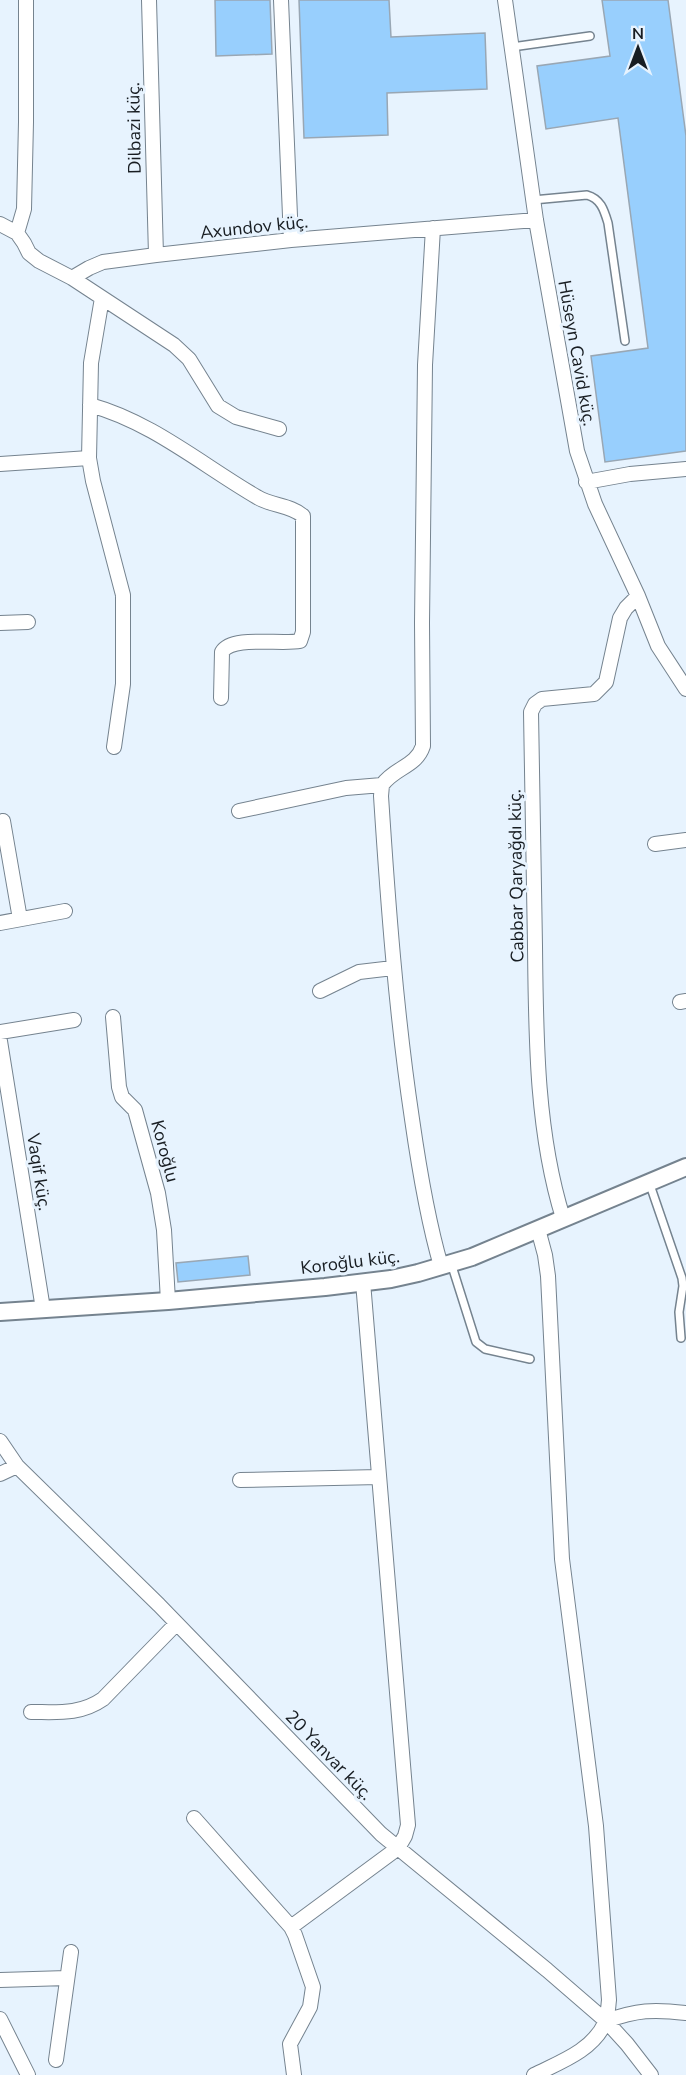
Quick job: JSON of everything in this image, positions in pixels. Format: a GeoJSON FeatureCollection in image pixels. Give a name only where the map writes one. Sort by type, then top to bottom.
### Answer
{"type":"FeatureCollection","features":[{"type":"Feature","properties":{"kind":"street"},"geometry":{"type":"LineString","coordinates":[[17,233],[24,209],[26,0]]}},
{"type":"Feature","properties":{"kind":"street","name":"Dilbazi küç."},"geometry":{"type":"LineString","coordinates":[[149,0],[156,255]]}},
{"type":"Feature","properties":{"kind":"street"},"geometry":{"type":"LineString","coordinates":[[281,0],[291,240]]}},
{"type":"Feature","properties":{"kind":"street","name":"Hüseyn Cavid küç."},"geometry":{"type":"LineString","coordinates":[[505,0],[536,220],[571,425],[594,504],[638,596],[658,646],[686,689]]}},
{"type":"Feature","properties":{"kind":"street","name":"Axundov küç."},"geometry":{"type":"LineString","coordinates":[[72,278],[89,267],[103,262],[156,255],[291,240],[536,220]]}},
{"type":"Feature","properties":{"kind":"street"},"geometry":{"type":"LineString","coordinates":[[0,224],[17,233],[29,253],[39,261],[72,278],[156,332],[189,359],[218,406],[236,417],[279,429]]}},
{"type":"Feature","properties":{"kind":"street"},"geometry":{"type":"LineString","coordinates":[[433,228],[425,365],[423,746],[414,761],[389,775],[382,785],[381,796],[393,968],[405,1072],[430,1224],[446,1265]]}},
{"type":"Feature","properties":{"kind":"street"},"geometry":{"type":"LineString","coordinates":[[102,298],[91,363],[89,458],[123,595],[123,684],[114,747]]}},
{"type":"Feature","properties":{"kind":"street"},"geometry":{"type":"LineString","coordinates":[[90,405],[110,411],[174,443],[259,499],[296,510],[303,516],[303,632],[300,640],[291,643],[236,643],[225,647],[222,652],[221,698]]}},
{"type":"Feature","properties":{"kind":"street"},"geometry":{"type":"LineString","coordinates":[[0,464],[89,458]]}},
{"type":"Feature","properties":{"kind":"street"},"geometry":{"type":"LineString","coordinates":[[586,482],[630,474],[686,469]]}},
{"type":"Feature","properties":{"kind":"street","name":"Cabbar Qaryağdı küç."},"geometry":{"type":"LineString","coordinates":[[563,1218],[554,1191],[541,1092],[535,992],[531,712],[535,704],[542,699],[594,694],[601,689],[606,682],[620,618],[638,596]]}},
{"type":"Feature","properties":{"kind":"street"},"geometry":{"type":"LineString","coordinates":[[0,623],[28,622]]}},
{"type":"Feature","properties":{"kind":"street"},"geometry":{"type":"LineString","coordinates":[[239,811],[346,788],[382,785]]}},
{"type":"Feature","properties":{"kind":"street"},"geometry":{"type":"LineString","coordinates":[[3,820],[20,919]]}},
{"type":"Feature","properties":{"kind":"street"},"geometry":{"type":"LineString","coordinates":[[656,844],[686,840]]}},
{"type":"Feature","properties":{"kind":"street"},"geometry":{"type":"LineString","coordinates":[[0,923],[65,911]]}},
{"type":"Feature","properties":{"kind":"street"},"geometry":{"type":"LineString","coordinates":[[320,992],[359,972],[393,968]]}},
{"type":"Feature","properties":{"kind":"street","name":"Koroğlu"},"geometry":{"type":"LineString","coordinates":[[113,1017],[119,1087],[122,1097],[135,1110],[158,1192],[164,1230],[168,1301]]}},
{"type":"Feature","properties":{"kind":"street"},"geometry":{"type":"LineString","coordinates":[[0,1032],[74,1020]]}},
{"type":"Feature","properties":{"kind":"street","name":"Vaqif küç."},"geometry":{"type":"LineString","coordinates":[[0,1041],[43,1309]]}},
{"type":"Feature","properties":{"kind":"street","name":"Koroğlu küç."},"geometry":{"type":"LineString","coordinates":[[0,1312],[168,1301],[400,1277],[472,1257],[686,1167]]}},
{"type":"Feature","properties":{"kind":"street"},"geometry":{"type":"LineString","coordinates":[[534,2075],[575,2054],[595,2040],[606,2021],[609,2000],[596,1826],[562,1559],[548,1276],[538,1229]]}},
{"type":"Feature","properties":{"kind":"street"},"geometry":{"type":"LineString","coordinates":[[291,1927],[398,1848],[408,1825],[363,1282]]}},
{"type":"Feature","properties":{"kind":"street","name":"20 Yanvar küç."},"geometry":{"type":"LineString","coordinates":[[0,1441],[17,1466],[176,1624],[361,1814],[398,1848],[606,2021],[627,2043],[651,2075]]}},
{"type":"Feature","properties":{"kind":"street"},"geometry":{"type":"LineString","coordinates":[[0,1474],[17,1466]]}},
{"type":"Feature","properties":{"kind":"street"},"geometry":{"type":"LineString","coordinates":[[240,1480],[379,1478]]}},
{"type":"Feature","properties":{"kind":"street"},"geometry":{"type":"LineString","coordinates":[[31,1712],[75,1712],[93,1706],[103,1699],[176,1624]]}},
{"type":"Feature","properties":{"kind":"street"},"geometry":{"type":"LineString","coordinates":[[194,1818],[291,1927],[313,1987],[310,2007],[290,2044],[294,2075]]}},
{"type":"Feature","properties":{"kind":"street"},"geometry":{"type":"LineString","coordinates":[[56,2060],[71,1952]]}},
{"type":"Feature","properties":{"kind":"street"},"geometry":{"type":"LineString","coordinates":[[0,1980],[67,1978]]}},
{"type":"Feature","properties":{"kind":"street"},"geometry":{"type":"LineString","coordinates":[[606,2021],[631,2012],[645,2010],[686,2013]]}},
{"type":"Feature","properties":{"kind":"street"},"geometry":{"type":"LineString","coordinates":[[0,2019],[28,2075]]}},
{"type":"Feature","properties":{"kind":"lane"},"geometry":{"type":"LineString","coordinates":[[512,47],[590,36]]}},
{"type":"Feature","properties":{"kind":"lane"},"geometry":{"type":"LineString","coordinates":[[533,200],[587,195],[595,198],[603,208],[608,223],[625,341]]}},
{"type":"Feature","properties":{"kind":"lane"},"geometry":{"type":"LineString","coordinates":[[650,1182],[682,1278],[679,1312],[681,1338]]}},
{"type":"Feature","properties":{"kind":"lane"},"geometry":{"type":"LineString","coordinates":[[446,1265],[476,1342],[484,1349],[530,1359]]}},
{"type":"Feature","properties":{"kind":"building"},"geometry":{"type":"Polygon","coordinates":[[[215,0],[270,0],[272,54],[216,56],[215,0]]]}},
{"type":"Feature","properties":{"kind":"building"},"geometry":{"type":"Polygon","coordinates":[[[299,0],[389,0],[391,37],[485,33],[487,89],[387,93],[388,135],[304,138],[299,0]]]}},
{"type":"Feature","properties":{"kind":"building"},"geometry":{"type":"Polygon","coordinates":[[[602,0],[668,0],[686,136],[686,451],[605,462],[591,356],[648,348],[618,118],[546,129],[537,66],[610,56],[602,0]]]}},
{"type":"Feature","properties":{"kind":"building"},"geometry":{"type":"Polygon","coordinates":[[[248,1256],[250,1275],[178,1282],[176,1263],[248,1256]]]}}]}
